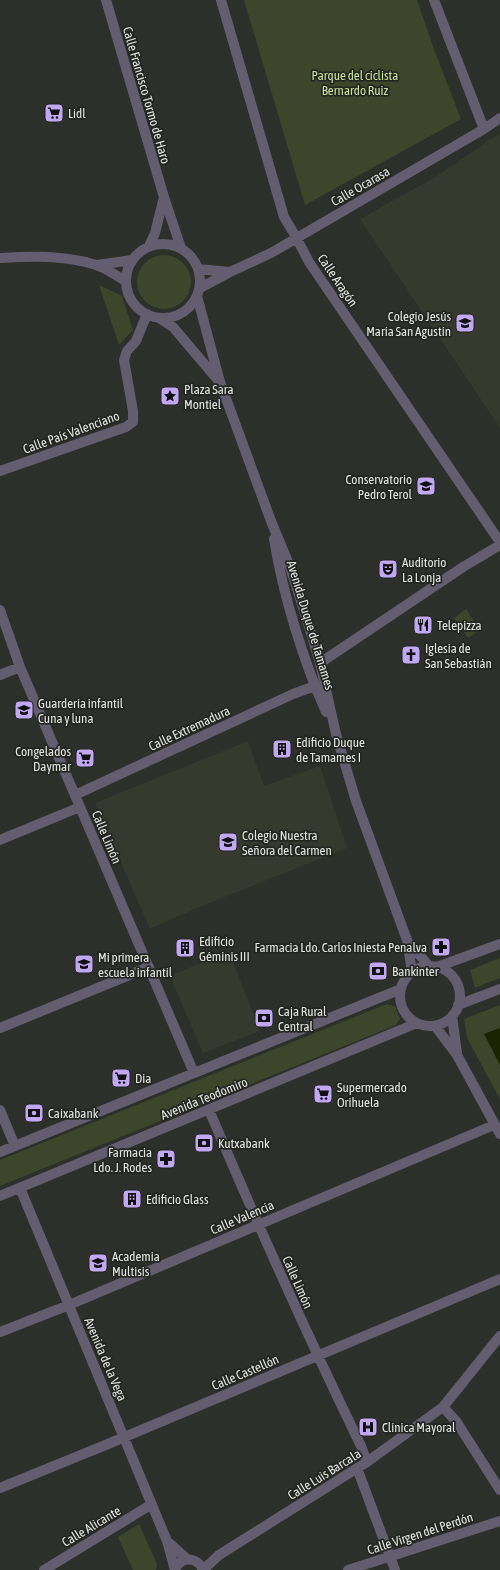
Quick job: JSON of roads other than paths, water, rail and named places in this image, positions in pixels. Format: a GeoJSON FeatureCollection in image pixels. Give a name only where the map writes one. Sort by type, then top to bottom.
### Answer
{"type":"FeatureCollection","features":[{"type":"Feature","properties":{"kind":"street","name":"Calle Francisco Tormo de Haro"},"geometry":{"type":"LineString","coordinates":[[106,0],[164,197],[181,248]]}},
{"type":"Feature","properties":{"kind":"street","name":"Calle Aragón"},"geometry":{"type":"LineString","coordinates":[[221,0],[284,217],[309,262],[500,543]]}},
{"type":"Feature","properties":{"kind":"street"},"geometry":{"type":"LineString","coordinates":[[434,0],[484,129]]}},
{"type":"Feature","properties":{"kind":"street","name":"Calle Ocarasa"},"geometry":{"type":"LineString","coordinates":[[198,292],[230,272],[271,252],[484,129],[500,118]]}},
{"type":"Feature","properties":{"kind":"street"},"geometry":{"type":"LineString","coordinates":[[149,246],[155,233],[164,197]]}},
{"type":"Feature","properties":{"kind":"street"},"geometry":{"type":"LineString","coordinates":[[160,243],[170,244],[181,248],[194,260],[198,269],[200,278],[198,292],[190,306],[182,313],[171,317],[159,318],[147,314],[138,308],[132,301],[128,291],[126,281],[127,270],[132,260],[139,252],[149,246],[160,243]]}},
{"type":"Feature","properties":{"kind":"street"},"geometry":{"type":"LineString","coordinates":[[0,258],[37,256],[96,265],[126,281]]}},
{"type":"Feature","properties":{"kind":"street"},"geometry":{"type":"LineString","coordinates":[[96,265],[132,260]]}},
{"type":"Feature","properties":{"kind":"street"},"geometry":{"type":"LineString","coordinates":[[198,269],[230,272]]}},
{"type":"Feature","properties":{"kind":"street","name":"Avenida Duque de Tamames"},"geometry":{"type":"LineString","coordinates":[[198,292],[220,382],[270,521],[290,567],[320,663],[336,734],[356,801],[407,940],[412,972]]}},
{"type":"Feature","properties":{"kind":"street","name":"Calle País Valenciano"},"geometry":{"type":"LineString","coordinates":[[0,471],[126,428],[133,422],[133,411],[124,360],[127,351],[136,341],[147,314]]}},
{"type":"Feature","properties":{"kind":"street","name":"Avenida Duque de Tamames"},"geometry":{"type":"LineString","coordinates":[[159,318],[173,326],[220,382]]}},
{"type":"Feature","properties":{"kind":"street","name":"Avenida Duque de Tamames"},"geometry":{"type":"LineString","coordinates":[[270,521],[279,568],[315,686],[336,734]]}},
{"type":"Feature","properties":{"kind":"street"},"geometry":{"type":"LineString","coordinates":[[320,663],[500,543]]}},
{"type":"Feature","properties":{"kind":"street","name":"Calle Limón"},"geometry":{"type":"LineString","coordinates":[[0,610],[20,667],[194,1073]]}},
{"type":"Feature","properties":{"kind":"street"},"geometry":{"type":"LineString","coordinates":[[0,675],[20,667]]}},
{"type":"Feature","properties":{"kind":"street","name":"Calle Extremadura"},"geometry":{"type":"LineString","coordinates":[[75,794],[293,694],[315,686]]}},
{"type":"Feature","properties":{"kind":"street"},"geometry":{"type":"LineString","coordinates":[[0,840],[80,807]]}},
{"type":"Feature","properties":{"kind":"street","name":"Avenida Duque de Tamames"},"geometry":{"type":"LineString","coordinates":[[407,940],[433,967]]}},
{"type":"Feature","properties":{"kind":"street"},"geometry":{"type":"LineString","coordinates":[[433,967],[446,971],[453,978],[459,991],[458,1005],[452,1016],[444,1022],[435,1026],[426,1026],[417,1023],[405,1012],[400,997],[404,982],[412,972],[420,968],[433,967],[500,944]]}},
{"type":"Feature","properties":{"kind":"street"},"geometry":{"type":"LineString","coordinates":[[0,1028],[149,967]]}},
{"type":"Feature","properties":{"kind":"street","name":"Avenida Teodomiro"},"geometry":{"type":"LineString","coordinates":[[0,1152],[401,989]]}},
{"type":"Feature","properties":{"kind":"street"},"geometry":{"type":"LineString","coordinates":[[458,1005],[500,989]]}},
{"type":"Feature","properties":{"kind":"street"},"geometry":{"type":"LineString","coordinates":[[452,1016],[458,1055]]}},
{"type":"Feature","properties":{"kind":"street","name":"Avenida Teodomiro"},"geometry":{"type":"LineString","coordinates":[[0,1196],[417,1023]]}},
{"type":"Feature","properties":{"kind":"street"},"geometry":{"type":"LineString","coordinates":[[435,1026],[458,1055],[500,1134]]}},
{"type":"Feature","properties":{"kind":"street"},"geometry":{"type":"LineString","coordinates":[[0,1110],[15,1146]]}},
{"type":"Feature","properties":{"kind":"street","name":"Calle Limón"},"geometry":{"type":"LineString","coordinates":[[209,1110],[258,1225],[317,1356],[361,1446],[367,1462]]}},
{"type":"Feature","properties":{"kind":"street","name":"Calle Valencia"},"geometry":{"type":"LineString","coordinates":[[0,1332],[69,1305],[494,1125]]}},
{"type":"Feature","properties":{"kind":"street","name":"Avenida de la Vega"},"geometry":{"type":"LineString","coordinates":[[20,1188],[152,1504],[167,1541],[175,1570]]}},
{"type":"Feature","properties":{"kind":"street","name":"Calle Castellón"},"geometry":{"type":"LineString","coordinates":[[0,1488],[124,1438],[500,1280]]}},
{"type":"Feature","properties":{"kind":"street","name":"Calle Luis Barcala"},"geometry":{"type":"LineString","coordinates":[[203,1570],[220,1555],[358,1468],[443,1408],[500,1336]]}},
{"type":"Feature","properties":{"kind":"street"},"geometry":{"type":"LineString","coordinates":[[443,1408],[456,1421],[500,1490]]}},
{"type":"Feature","properties":{"kind":"street"},"geometry":{"type":"LineString","coordinates":[[358,1468],[395,1570]]}},
{"type":"Feature","properties":{"kind":"street","name":"Calle Alicante"},"geometry":{"type":"LineString","coordinates":[[44,1570],[152,1504]]}},
{"type":"Feature","properties":{"kind":"street","name":"Calle Virgen del Perdón"},"geometry":{"type":"LineString","coordinates":[[348,1570],[500,1521]]}},
{"type":"Feature","properties":{"kind":"street","name":"Avenida de la Vega"},"geometry":{"type":"LineString","coordinates":[[167,1541],[190,1560],[201,1566],[203,1570]]}},
{"type":"Feature","properties":{"kind":"street","name":"Calle Luis Barcala"},"geometry":{"type":"LineString","coordinates":[[190,1560],[220,1555]]}},
{"type":"Feature","properties":{"kind":"street"},"geometry":{"type":"LineString","coordinates":[[175,1570],[179,1563],[190,1560]]}},
{"type":"Feature","properties":{"kind":"place","name":"Lidl"},"geometry":{"type":"Point","coordinates":[54,113]}},
{"type":"Feature","properties":{"kind":"place","name":"Colegio Jesús María San Agustín"},"geometry":{"type":"Point","coordinates":[465,323]}},
{"type":"Feature","properties":{"kind":"place","name":"Plaza Sara Montiel"},"geometry":{"type":"Point","coordinates":[170,396]}},
{"type":"Feature","properties":{"kind":"place","name":"Conservatorio Pedro Terol"},"geometry":{"type":"Point","coordinates":[426,486]}},
{"type":"Feature","properties":{"kind":"place","name":"Auditorio La Lonja"},"geometry":{"type":"Point","coordinates":[388,569]}},
{"type":"Feature","properties":{"kind":"place","name":"Telepizza"},"geometry":{"type":"Point","coordinates":[423,625]}},
{"type":"Feature","properties":{"kind":"place","name":"Iglesia de San Sebastián"},"geometry":{"type":"Point","coordinates":[411,655]}},
{"type":"Feature","properties":{"kind":"place","name":"Guardería infantil Cuna y luna"},"geometry":{"type":"Point","coordinates":[24,710]}},
{"type":"Feature","properties":{"kind":"place","name":"Edificio Duque de Tamames I"},"geometry":{"type":"Point","coordinates":[282,749]}},
{"type":"Feature","properties":{"kind":"place","name":"Congelados Daymar"},"geometry":{"type":"Point","coordinates":[85,758]}},
{"type":"Feature","properties":{"kind":"place","name":"Colegio Nuestra Señora del Carmen"},"geometry":{"type":"Point","coordinates":[228,842]}},
{"type":"Feature","properties":{"kind":"place","name":"Farmacia Ldo. Carlos Iniesta Penalva"},"geometry":{"type":"Point","coordinates":[441,947]}},
{"type":"Feature","properties":{"kind":"place","name":"Edificio Géminis III"},"geometry":{"type":"Point","coordinates":[185,948]}},
{"type":"Feature","properties":{"kind":"place","name":"Mi primera escuela infantil"},"geometry":{"type":"Point","coordinates":[84,964]}},
{"type":"Feature","properties":{"kind":"place","name":"Bankinter"},"geometry":{"type":"Point","coordinates":[378,971]}},
{"type":"Feature","properties":{"kind":"place","name":"Caja Rural Central"},"geometry":{"type":"Point","coordinates":[264,1018]}},
{"type":"Feature","properties":{"kind":"place","name":"Dia"},"geometry":{"type":"Point","coordinates":[121,1078]}},
{"type":"Feature","properties":{"kind":"place","name":"Supermercado Orihuela"},"geometry":{"type":"Point","coordinates":[323,1094]}},
{"type":"Feature","properties":{"kind":"place","name":"Caixabank"},"geometry":{"type":"Point","coordinates":[34,1113]}},
{"type":"Feature","properties":{"kind":"place","name":"Kutxabank"},"geometry":{"type":"Point","coordinates":[204,1143]}},
{"type":"Feature","properties":{"kind":"place","name":"Farmacia Ldo. J. Rodes"},"geometry":{"type":"Point","coordinates":[166,1159]}},
{"type":"Feature","properties":{"kind":"place","name":"Edificio Glass"},"geometry":{"type":"Point","coordinates":[132,1199]}},
{"type":"Feature","properties":{"kind":"place","name":"Academia Multisis"},"geometry":{"type":"Point","coordinates":[98,1263]}},
{"type":"Feature","properties":{"kind":"place","name":"Clínica Mayoral"},"geometry":{"type":"Point","coordinates":[368,1427]}},
{"type":"Feature","properties":{"kind":"park label","name":"Parque del ciclista Bernardo Ruiz"},"geometry":{"type":"Point","coordinates":[355,82]}}]}
